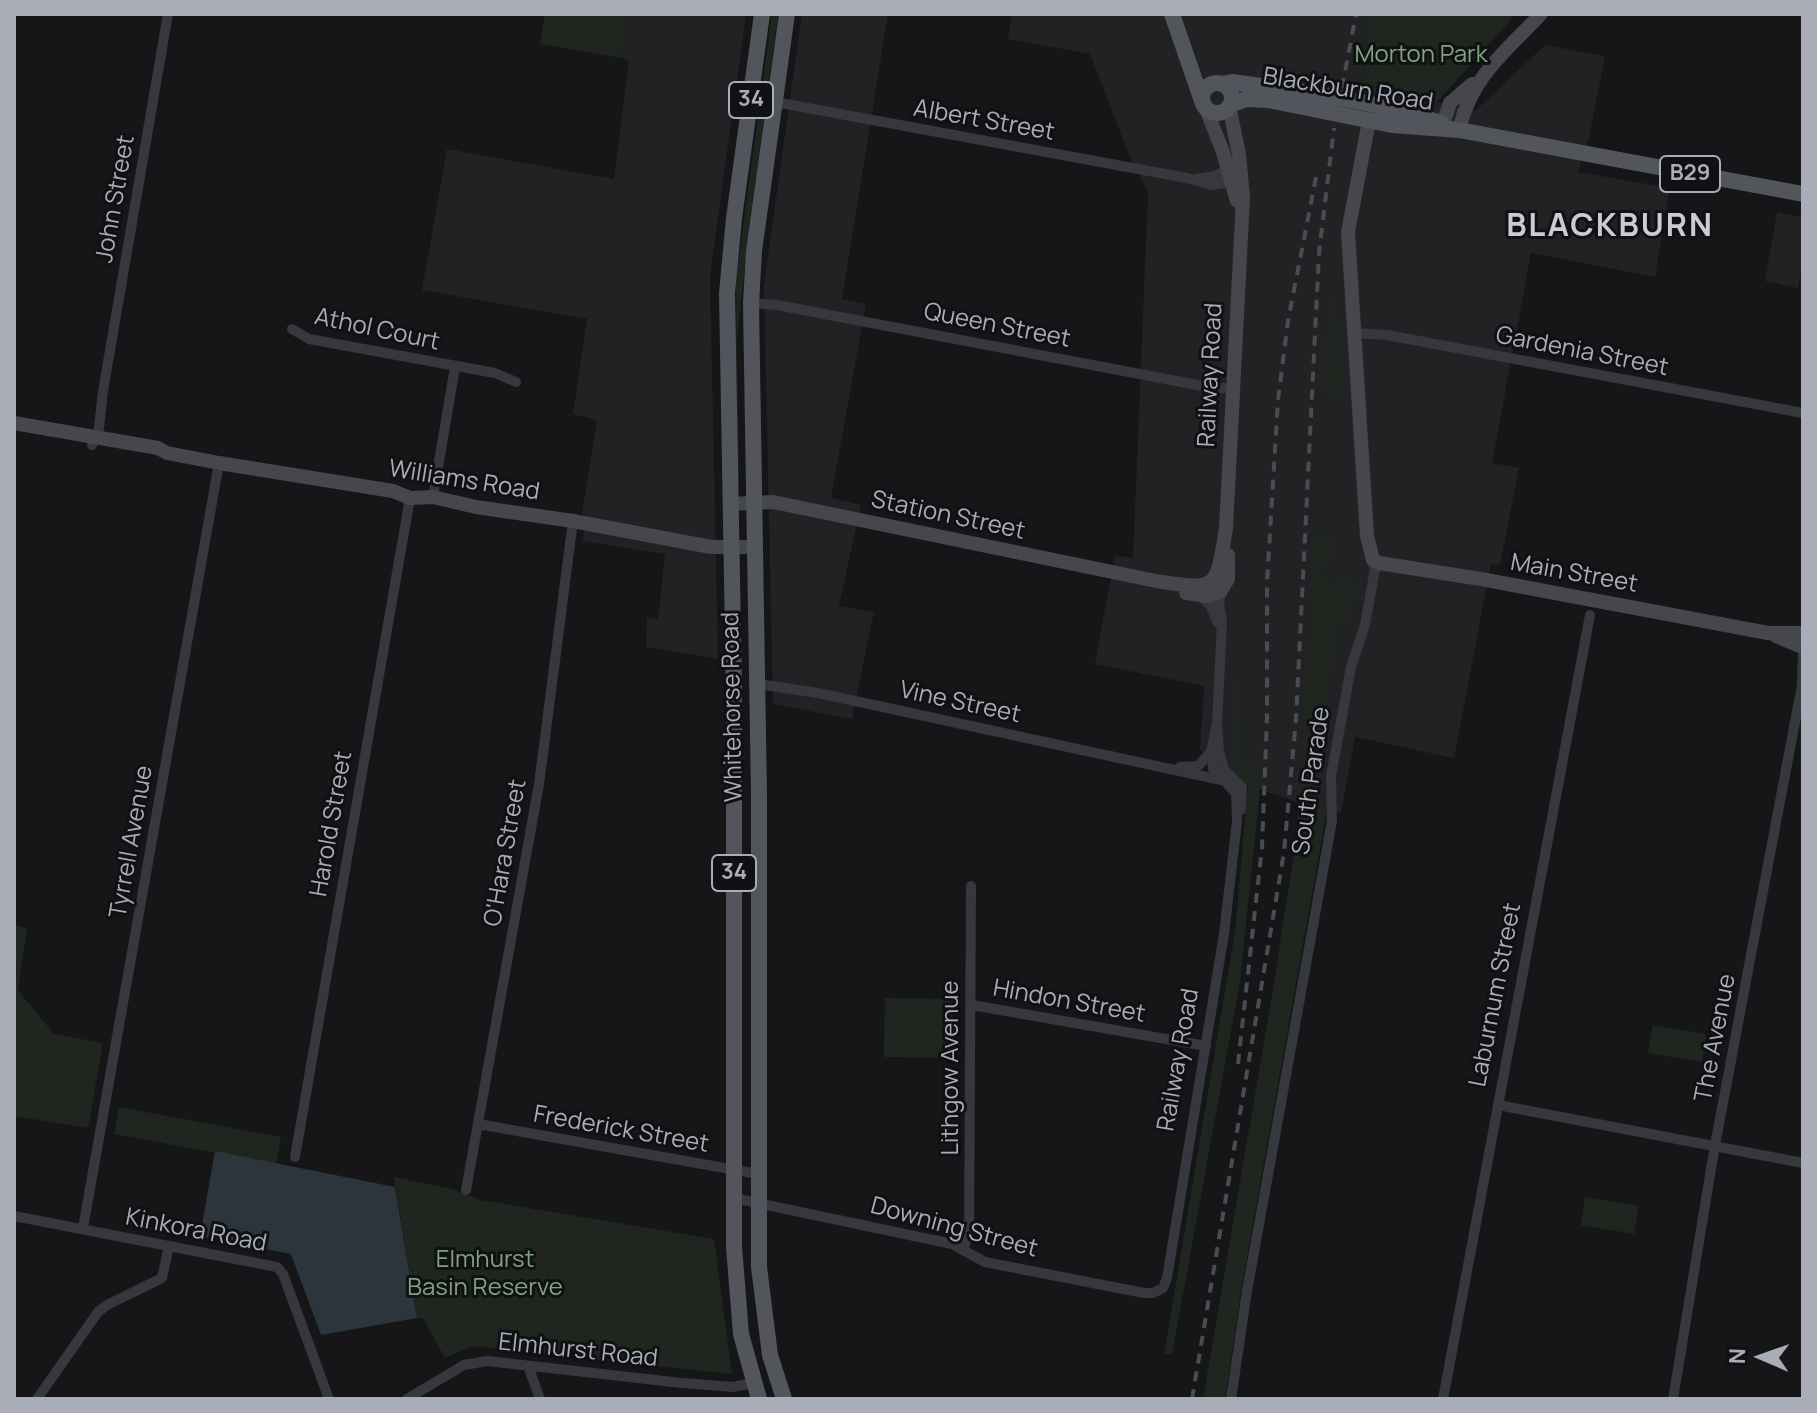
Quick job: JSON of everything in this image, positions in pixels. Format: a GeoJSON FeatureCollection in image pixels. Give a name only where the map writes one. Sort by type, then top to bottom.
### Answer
{"type":"FeatureCollection","features":[{"type":"Feature","properties":{"kind":"main road","name":"Whitehorse Road"},"geometry":{"type":"LineString","coordinates":[[756,1391],[737,1307],[734,1198],[727,293],[735,207],[762,14]]}},
{"type":"Feature","properties":{"kind":"main road","name":"Whitehorse Road"},"geometry":{"type":"LineString","coordinates":[[784,1399],[770,1355],[759,1267],[758,684],[751,303],[754,251],[787,14]]}},
{"type":"Feature","properties":{"kind":"main road","name":"Railway Road"},"geometry":{"type":"LineString","coordinates":[[1172,14],[1203,103]]}},
{"type":"Feature","properties":{"kind":"main road","name":"Railway Road"},"geometry":{"type":"LineString","coordinates":[[1186,52],[1222,84]]}},
{"type":"Feature","properties":{"kind":"main road","name":"Blackburn Road"},"geometry":{"type":"LineString","coordinates":[[1222,84],[1232,82],[1370,113],[1401,126],[1450,128],[1799,195]]}},
{"type":"Feature","properties":{"kind":"main road"},"geometry":{"type":"LineString","coordinates":[[1203,103],[1206,88],[1212,84],[1222,84],[1231,93],[1230,105]]}},
{"type":"Feature","properties":{"kind":"main road","name":"Blackburn Road"},"geometry":{"type":"LineString","coordinates":[[1230,105],[1258,98],[1370,113]]}},
{"type":"Feature","properties":{"kind":"main road","name":"B29"},"geometry":{"type":"LineString","coordinates":[[1203,103],[1216,113],[1230,105]]}},
{"type":"Feature","properties":{"kind":"street","name":"John Street"},"geometry":{"type":"LineString","coordinates":[[101,441],[103,391],[168,14]]}},
{"type":"Feature","properties":{"kind":"street"},"geometry":{"type":"LineString","coordinates":[[1450,128],[1483,75],[1541,14]]}},
{"type":"Feature","properties":{"kind":"street","name":"Albert Street"},"geometry":{"type":"LineString","coordinates":[[775,102],[1212,185],[1234,175]]}},
{"type":"Feature","properties":{"kind":"street","name":"Railway Road"},"geometry":{"type":"LineString","coordinates":[[1203,103],[1234,175]]}},
{"type":"Feature","properties":{"kind":"street","name":"Railway Road"},"geometry":{"type":"LineString","coordinates":[[1163,1288],[1206,1046],[1244,792],[1239,782],[1227,778],[1215,751],[1221,633],[1209,593],[1220,566],[1226,528],[1235,389],[1242,225],[1234,175],[1230,105]]}},
{"type":"Feature","properties":{"kind":"street","name":"South Parade"},"geometry":{"type":"LineString","coordinates":[[1231,1399],[1250,1276],[1332,821],[1331,776],[1351,667],[1365,625],[1375,569],[1367,536],[1348,224],[1370,113]]}},
{"type":"Feature","properties":{"kind":"street","name":"Queen Street"},"geometry":{"type":"LineString","coordinates":[[751,303],[777,305],[1208,387],[1235,389]]}},
{"type":"Feature","properties":{"kind":"street","name":"Athol Court"},"geometry":{"type":"LineString","coordinates":[[292,329],[309,339],[504,375],[516,382]]}},
{"type":"Feature","properties":{"kind":"street","name":"Gardenia Street"},"geometry":{"type":"LineString","coordinates":[[1354,333],[1387,335],[1803,413]]}},
{"type":"Feature","properties":{"kind":"street","name":"Athol Court"},"geometry":{"type":"LineString","coordinates":[[433,497],[455,367]]}},
{"type":"Feature","properties":{"kind":"street","name":"Williams Road"},"geometry":{"type":"LineString","coordinates":[[22,429],[101,441],[157,455],[167,453],[393,491],[410,498],[433,497],[711,547],[755,547]]}},
{"type":"Feature","properties":{"kind":"street","name":"Tyrrell Avenue"},"geometry":{"type":"LineString","coordinates":[[83,1228],[219,463]]}},
{"type":"Feature","properties":{"kind":"street","name":"Harold Street"},"geometry":{"type":"LineString","coordinates":[[295,1157],[410,498]]}},
{"type":"Feature","properties":{"kind":"street","name":"Station Street"},"geometry":{"type":"LineString","coordinates":[[730,504],[773,502],[1209,593]]}},
{"type":"Feature","properties":{"kind":"street","name":"O'Hara Street"},"geometry":{"type":"LineString","coordinates":[[466,1190],[541,772],[573,521]]}},
{"type":"Feature","properties":{"kind":"street","name":"Main Street"},"geometry":{"type":"LineString","coordinates":[[1373,560],[1593,599],[1803,642]]}},
{"type":"Feature","properties":{"kind":"street","name":"Laburnum Street"},"geometry":{"type":"LineString","coordinates":[[1443,1399],[1593,599]]}},
{"type":"Feature","properties":{"kind":"street","name":"The Avenue"},"geometry":{"type":"LineString","coordinates":[[1673,1399],[1715,1145],[1802,684],[1803,642]]}},
{"type":"Feature","properties":{"kind":"street","name":"Vine Street"},"geometry":{"type":"LineString","coordinates":[[758,684],[818,693],[1227,778]]}},
{"type":"Feature","properties":{"kind":"street"},"geometry":{"type":"LineString","coordinates":[[1215,751],[1214,768],[1227,778]]}},
{"type":"Feature","properties":{"kind":"street"},"geometry":{"type":"LineString","coordinates":[[1196,770],[1215,751]]}},
{"type":"Feature","properties":{"kind":"street","name":"Vine Street"},"geometry":{"type":"LineString","coordinates":[[1196,770],[1214,768]]}},
{"type":"Feature","properties":{"kind":"street","name":"Lithgow Avenue"},"geometry":{"type":"LineString","coordinates":[[963,1249],[969,1235],[971,886]]}},
{"type":"Feature","properties":{"kind":"street","name":"Hindon Street"},"geometry":{"type":"LineString","coordinates":[[972,1005],[1206,1046]]}},
{"type":"Feature","properties":{"kind":"street"},"geometry":{"type":"LineString","coordinates":[[1498,1105],[1803,1163]]}},
{"type":"Feature","properties":{"kind":"street","name":"Frederick Street"},"geometry":{"type":"LineString","coordinates":[[478,1124],[758,1174]]}},
{"type":"Feature","properties":{"kind":"street","name":"Downing Street"},"geometry":{"type":"LineString","coordinates":[[734,1198],[946,1242],[985,1262],[1144,1293],[1163,1288]]}},
{"type":"Feature","properties":{"kind":"street","name":"Kinkora Road"},"geometry":{"type":"LineString","coordinates":[[14,1216],[277,1267],[283,1274],[329,1399]]}},
{"type":"Feature","properties":{"kind":"street"},"geometry":{"type":"LineString","coordinates":[[37,1399],[98,1312],[162,1278],[169,1246]]}},
{"type":"Feature","properties":{"kind":"street","name":"Elmhurst Road"},"geometry":{"type":"LineString","coordinates":[[407,1399],[464,1365],[476,1362],[756,1391]]}},
{"type":"Feature","properties":{"kind":"street"},"geometry":{"type":"LineString","coordinates":[[528,1366],[540,1399]]}},
{"type":"Feature","properties":{"kind":"shaded area"},"geometry":{"type":"Polygon","coordinates":[[[629,14],[746,14],[710,276],[718,659],[646,647],[647,618],[658,619],[665,554],[583,541],[586,515],[582,514],[597,420],[573,414],[587,319],[422,290],[447,149],[614,179],[629,60],[621,58],[629,14]]]}},
{"type":"Feature","properties":{"kind":"shaded area"},"geometry":{"type":"Polygon","coordinates":[[[802,14],[888,14],[842,299],[866,304],[831,498],[861,505],[839,606],[874,612],[852,719],[773,704],[764,284],[802,14]]]}},
{"type":"Feature","properties":{"kind":"shaded area"},"geometry":{"type":"Polygon","coordinates":[[[1012,14],[1370,14],[1360,63],[1364,68],[1361,84],[1475,111],[1545,45],[1605,56],[1589,138],[1578,172],[1670,188],[1655,277],[1531,253],[1492,463],[1519,468],[1500,565],[1491,564],[1454,758],[1355,737],[1341,813],[1310,807],[1248,785],[1228,765],[1200,750],[1204,686],[1095,664],[1115,555],[1133,558],[1148,193],[1128,152],[1090,54],[1008,39],[1012,14]]]}},
{"type":"Feature","properties":{"kind":"shaded area"},"geometry":{"type":"Polygon","coordinates":[[[1777,212],[1803,217],[1803,259],[1798,288],[1765,281],[1777,212]]]}},
{"type":"Feature","properties":{"kind":"shaded area"},"geometry":{"type":"Polygon","coordinates":[[[215,1151],[395,1187],[417,1318],[321,1335],[291,1254],[200,1236],[215,1151]]]}},
{"type":"Feature","properties":{"kind":"green space"},"geometry":{"type":"Polygon","coordinates":[[[545,14],[629,14],[621,58],[540,44],[545,14]]]}},
{"type":"Feature","properties":{"kind":"green space"},"geometry":{"type":"Polygon","coordinates":[[[772,14],[778,14],[737,340],[737,484],[736,279],[772,14]]]}},
{"type":"Feature","properties":{"kind":"green space","name":"Morton Park"},"geometry":{"type":"Polygon","coordinates":[[[1370,14],[1516,14],[1437,102],[1361,84],[1364,69],[1360,63],[1370,14]]]}},
{"type":"Feature","properties":{"kind":"green space"},"geometry":{"type":"Polygon","coordinates":[[[1334,247],[1343,342],[1344,392],[1333,403],[1331,392],[1334,247]]]}},
{"type":"Feature","properties":{"kind":"green space"},"geometry":{"type":"Polygon","coordinates":[[[1325,263],[1324,418],[1328,424],[1322,432],[1322,399],[1318,380],[1325,263]]]}},
{"type":"Feature","properties":{"kind":"green space"},"geometry":{"type":"Polygon","coordinates":[[[1325,532],[1334,536],[1333,566],[1320,565],[1319,575],[1332,580],[1331,599],[1339,592],[1336,581],[1344,574],[1358,583],[1351,621],[1340,623],[1307,805],[1327,810],[1241,1291],[1225,1399],[1203,1399],[1296,840],[1316,533],[1325,532]]]}},
{"type":"Feature","properties":{"kind":"green space"},"geometry":{"type":"Polygon","coordinates":[[[1240,609],[1242,757],[1257,766],[1260,717],[1260,789],[1240,982],[1172,1355],[1164,1354],[1235,932],[1248,785],[1233,770],[1240,609]]]}},
{"type":"Feature","properties":{"kind":"green space"},"geometry":{"type":"Polygon","coordinates":[[[14,925],[27,928],[18,990],[54,1034],[103,1043],[88,1128],[14,1116],[14,925]]]}},
{"type":"Feature","properties":{"kind":"green space"},"geometry":{"type":"Polygon","coordinates":[[[885,998],[953,999],[952,1058],[884,1057],[885,998]]]}},
{"type":"Feature","properties":{"kind":"green space"},"geometry":{"type":"Polygon","coordinates":[[[1653,1025],[1706,1034],[1702,1062],[1648,1053],[1653,1025]]]}},
{"type":"Feature","properties":{"kind":"green space"},"geometry":{"type":"Polygon","coordinates":[[[119,1107],[281,1137],[276,1164],[114,1134],[119,1107]]]}},
{"type":"Feature","properties":{"kind":"green space","name":"Elmhurst Basin Reserve"},"geometry":{"type":"Polygon","coordinates":[[[394,1177],[452,1189],[481,1200],[714,1239],[732,1374],[472,1346],[445,1358],[423,1318],[417,1318],[394,1177]]]}},
{"type":"Feature","properties":{"kind":"green space"},"geometry":{"type":"Polygon","coordinates":[[[1585,1197],[1639,1206],[1634,1234],[1581,1225],[1585,1197]]]}},
{"type":"Feature","properties":{"kind":"railway"},"geometry":{"type":"LineString","coordinates":[[1342,88],[1356,14]]}},
{"type":"Feature","properties":{"kind":"railway"},"geometry":{"type":"LineString","coordinates":[[1192,1399],[1284,852],[1296,719],[1319,253],[1334,128]]}},
{"type":"Feature","properties":{"kind":"railway"},"geometry":{"type":"LineString","coordinates":[[1238,1064],[1262,847],[1267,718],[1267,583],[1278,400],[1288,321],[1316,177]]}},
{"type":"Feature","properties":{"kind":"district","name":"BLACKBURN"},"geometry":{"type":"Point","coordinates":[1610,227]}}]}
